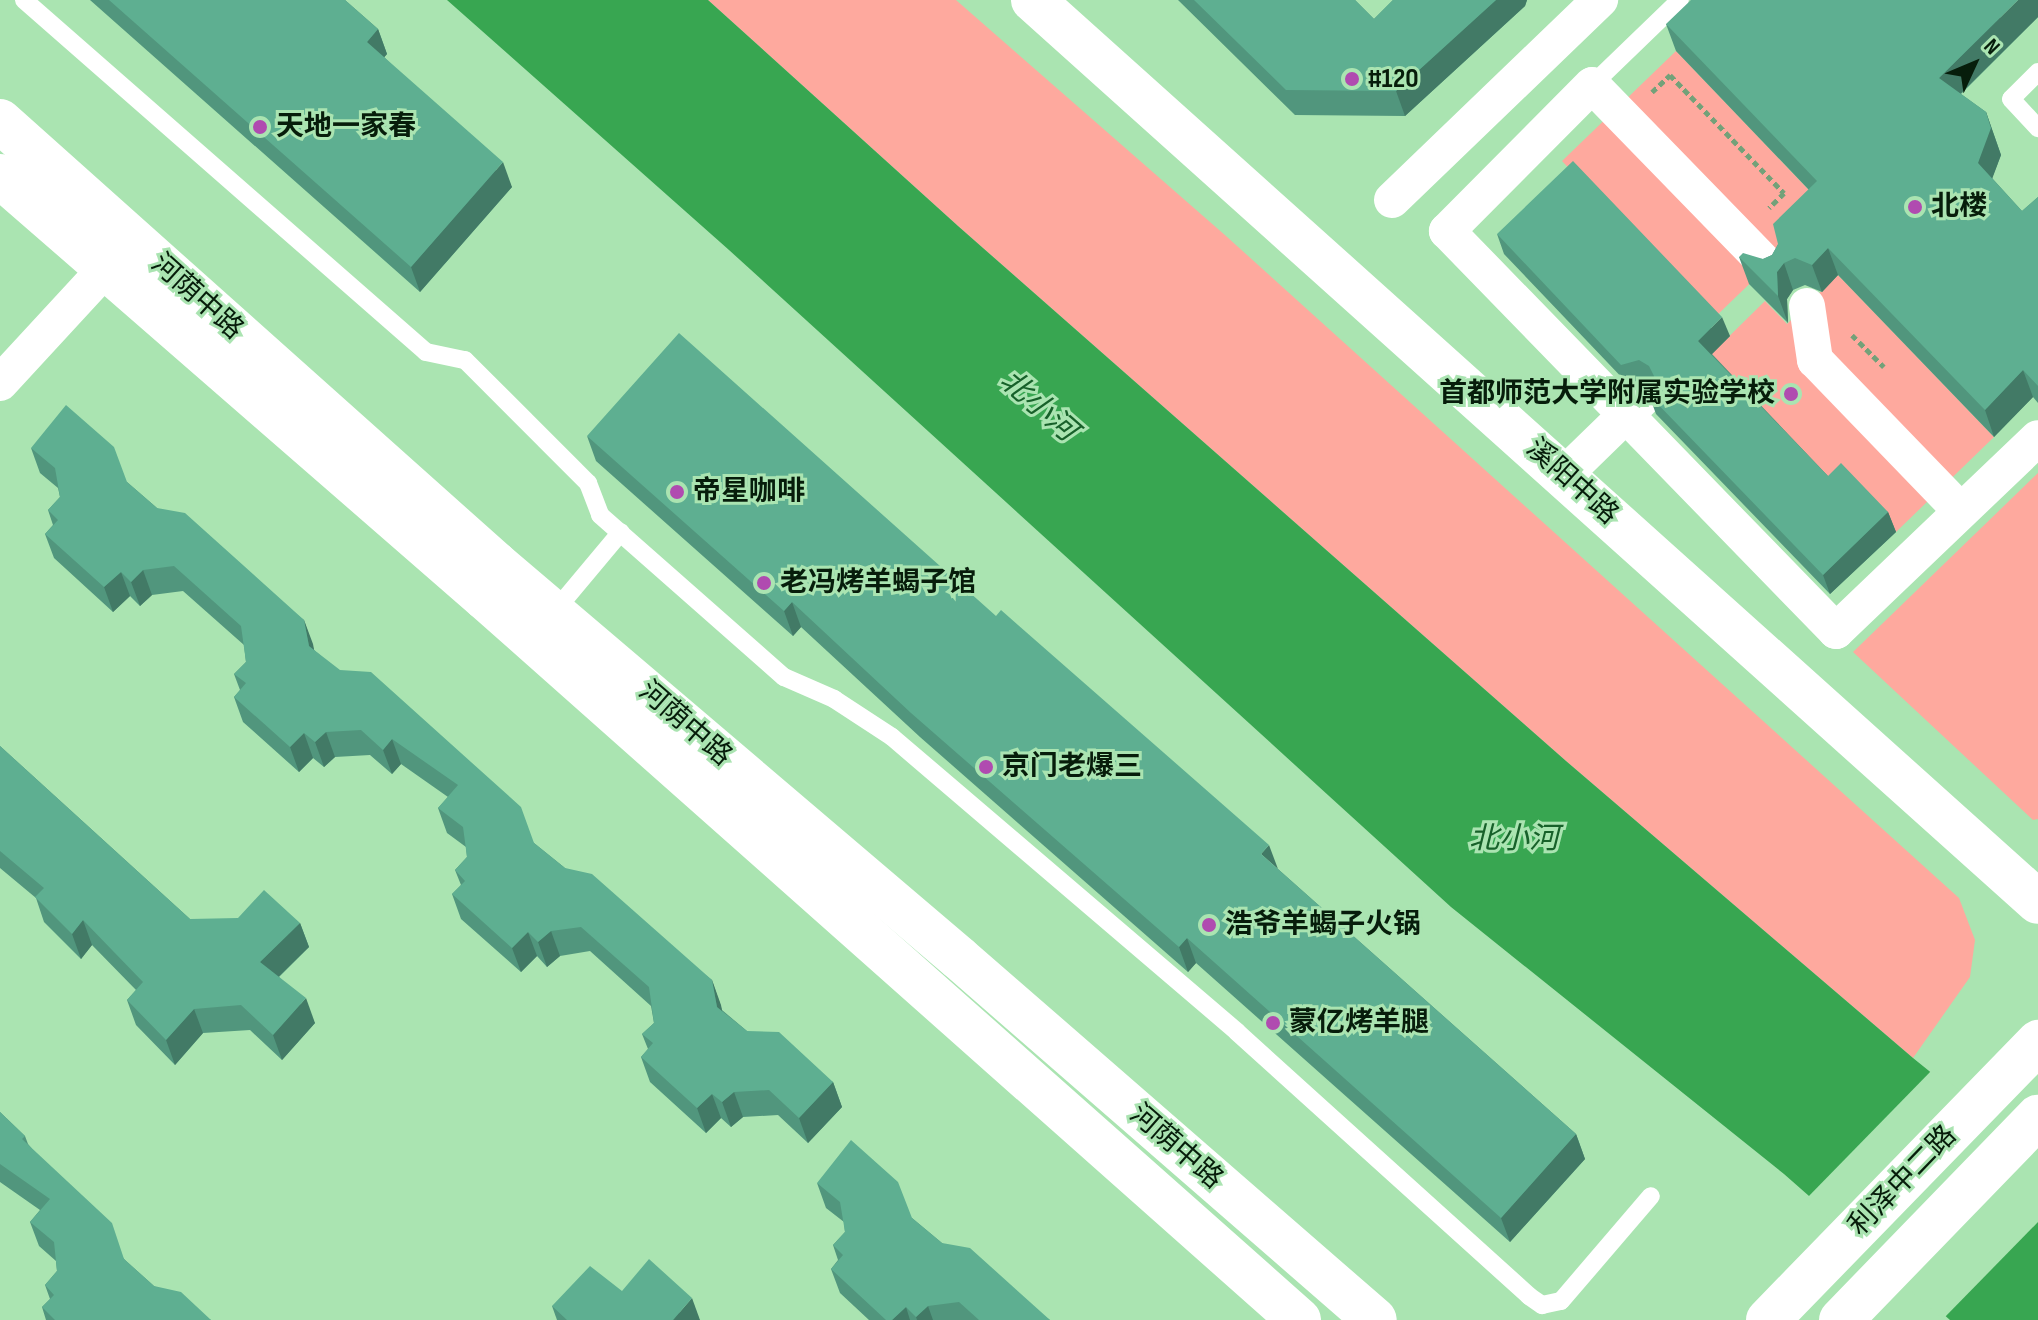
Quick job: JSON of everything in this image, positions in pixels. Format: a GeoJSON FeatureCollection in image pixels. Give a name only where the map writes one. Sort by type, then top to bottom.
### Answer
{"type":"FeatureCollection","features":[{"type":"Feature","properties":{"kind":"street","name":"溪阳中路"},"geometry":{"type":"LineString","coordinates":[[1033,0],[2038,902]]}},
{"type":"Feature","properties":{"kind":"street"},"geometry":{"type":"LineString","coordinates":[[1392,200],[1600,0]]}},
{"type":"Feature","properties":{"kind":"street"},"geometry":{"type":"LineString","coordinates":[[1768,266],[1592,85],[1447,231],[1634,407],[1836,631],[2038,438]]}},
{"type":"Feature","properties":{"kind":"street","name":"河荫中路"},"geometry":{"type":"LineString","coordinates":[[0,121],[554,612],[1375,1320]]}},
{"type":"Feature","properties":{"kind":"street","name":"河荫中路"},"geometry":{"type":"LineString","coordinates":[[0,176],[485,598],[1299,1320]]}},
{"type":"Feature","properties":{"kind":"street"},"geometry":{"type":"LineString","coordinates":[[0,383],[106,268]]}},
{"type":"Feature","properties":{"kind":"street"},"geometry":{"type":"LineString","coordinates":[[1807,306],[1815,360],[1961,511]]}},
{"type":"Feature","properties":{"kind":"street"},"geometry":{"type":"LineString","coordinates":[[1564,475],[1634,407]]}},
{"type":"Feature","properties":{"kind":"street","name":"利泽中二路"},"geometry":{"type":"LineString","coordinates":[[1768,1320],[2038,1042]]}},
{"type":"Feature","properties":{"kind":"street","name":"利泽中二路"},"geometry":{"type":"LineString","coordinates":[[1855,1306],[2036,1119]]}},
{"type":"Feature","properties":{"kind":"lane"},"geometry":{"type":"LineString","coordinates":[[24,0],[426,352],[465,360],[588,483],[600,515],[784,677],[834,699],[892,737],[1237,1032],[1542,1305],[1561,1301],[1651,1196]]}},
{"type":"Feature","properties":{"kind":"lane"},"geometry":{"type":"LineString","coordinates":[[1592,85],[1680,0]]}},
{"type":"Feature","properties":{"kind":"lane"},"geometry":{"type":"LineString","coordinates":[[2038,72],[2011,99],[2038,128]]}},
{"type":"Feature","properties":{"kind":"lane"},"geometry":{"type":"LineString","coordinates":[[554,612],[621,532]]}},
{"type":"Feature","properties":{"kind":"path"},"geometry":{"type":"LineString","coordinates":[[1625,119],[1670,75],[1784,193],[1740,237]]}},
{"type":"Feature","properties":{"kind":"shaded area"},"geometry":{"type":"Polygon","coordinates":[[[708,0],[956,0],[1226,236],[1959,898],[1975,940],[1970,977],[1913,1058],[1566,761],[958,226],[708,0]]]}},
{"type":"Feature","properties":{"kind":"shaded area"},"geometry":{"type":"Polygon","coordinates":[[[1676,51],[1849,232],[1797,238],[1713,319],[1562,161],[1676,51]]]}},
{"type":"Feature","properties":{"kind":"shaded area"},"geometry":{"type":"Polygon","coordinates":[[[1838,275],[1994,437],[1896,532],[1849,483],[1835,495],[1705,360],[1765,301],[1787,324],[1838,275]]]}},
{"type":"Feature","properties":{"kind":"shaded area"},"geometry":{"type":"Polygon","coordinates":[[[2038,473],[2038,819],[2033,820],[1853,652],[2038,473]]]}},
{"type":"Feature","properties":{"kind":"water","name":"北小河"},"geometry":{"type":"Polygon","coordinates":[[[447,0],[708,0],[958,226],[1566,761],[1913,1058],[2038,1159],[2038,1320],[1950,1320],[1784,1174],[1451,907],[729,250],[447,0]]]}},
{"type":"Feature","properties":{"kind":"pier"},"geometry":{"type":"Polygon","coordinates":[[[1933,1069],[2038,1153],[2038,1222],[1943,1319],[1806,1199],[1933,1069]]]}},
{"type":"Feature","properties":{"kind":"building"},"geometry":{"type":"Polygon","coordinates":[[[109,0],[345,0],[378,29],[367,42],[503,162],[411,267],[109,0]]]}},
{"type":"Feature","properties":{"kind":"building","name":"#120"},"geometry":{"type":"Polygon","coordinates":[[[1194,0],[1355,0],[1374,19],[1393,0],[1496,0],[1396,91],[1286,90],[1194,0]]]}},
{"type":"Feature","properties":{"kind":"building","name":"北楼"},"geometry":{"type":"Polygon","coordinates":[[[1691,0],[2018,0],[1939,78],[1986,112],[1991,128],[1978,163],[2022,211],[2038,197],[2038,386],[2023,370],[1985,410],[1828,248],[1812,265],[1795,258],[1784,263],[1777,272],[1778,296],[1739,257],[1743,253],[1763,259],[1772,255],[1778,244],[1773,224],[1817,181],[1666,24],[1691,0]]]}},
{"type":"Feature","properties":{"kind":"building"},"geometry":{"type":"Polygon","coordinates":[[[1573,161],[1722,317],[1698,341],[1828,476],[1841,463],[1888,512],[1823,575],[1649,395],[1654,376],[1649,366],[1639,360],[1621,365],[1497,234],[1573,161]]]}},
{"type":"Feature","properties":{"kind":"building"},"geometry":{"type":"Polygon","coordinates":[[[679,333],[996,616],[1001,610],[1269,845],[1261,854],[1576,1134],[1501,1218],[1187,938],[1179,947],[911,713],[792,602],[784,611],[587,436],[679,333]]]}},
{"type":"Feature","properties":{"kind":"building"},"geometry":{"type":"Polygon","coordinates":[[[66,405],[114,447],[127,482],[157,508],[185,513],[304,620],[309,646],[340,670],[371,672],[521,807],[534,843],[565,868],[592,874],[712,980],[717,1007],[747,1031],[779,1032],[833,1082],[799,1118],[769,1090],[734,1092],[722,1102],[712,1094],[697,1108],[641,1057],[653,1043],[642,1034],[654,1023],[649,987],[581,927],[551,931],[538,942],[528,932],[512,948],[452,894],[465,881],[455,870],[467,857],[463,827],[438,808],[458,785],[392,739],[383,750],[361,730],[326,732],[315,742],[304,733],[290,747],[234,697],[246,683],[234,674],[246,662],[241,626],[174,566],[143,570],[131,582],[121,572],[104,587],[45,534],[58,520],[48,510],[60,497],[55,468],[31,448],[66,405]]]}},
{"type":"Feature","properties":{"kind":"building"},"geometry":{"type":"Polygon","coordinates":[[[0,746],[190,919],[238,918],[264,890],[300,923],[260,962],[306,998],[273,1035],[241,1005],[194,1009],[166,1040],[127,1000],[143,982],[83,920],[72,934],[35,897],[44,888],[0,851],[0,746]]]}},
{"type":"Feature","properties":{"kind":"building"},"geometry":{"type":"Polygon","coordinates":[[[0,1112],[25,1136],[22,1139],[112,1223],[124,1259],[154,1286],[181,1292],[211,1320],[55,1320],[42,1307],[54,1295],[45,1285],[57,1271],[54,1242],[30,1222],[50,1199],[0,1164],[0,1112]]]}},
{"type":"Feature","properties":{"kind":"building"},"geometry":{"type":"Polygon","coordinates":[[[851,1140],[898,1182],[912,1218],[942,1243],[970,1248],[1050,1320],[979,1320],[959,1302],[928,1306],[916,1317],[906,1307],[892,1320],[886,1320],[831,1269],[843,1255],[833,1245],[845,1232],[840,1202],[817,1183],[851,1140]]]}},
{"type":"Feature","properties":{"kind":"building"},"geometry":{"type":"Polygon","coordinates":[[[649,1259],[692,1298],[673,1320],[567,1320],[552,1306],[590,1266],[622,1291],[649,1259]]]}},
{"type":"Feature","properties":{"kind":"place","name":"#120"},"geometry":{"type":"Point","coordinates":[1352,79]}},
{"type":"Feature","properties":{"kind":"place","name":"天地一家春"},"geometry":{"type":"Point","coordinates":[260,127]}},
{"type":"Feature","properties":{"kind":"place","name":"北楼"},"geometry":{"type":"Point","coordinates":[1915,207]}},
{"type":"Feature","properties":{"kind":"place","name":"首都师范大学附属实验学校"},"geometry":{"type":"Point","coordinates":[1791,394]}},
{"type":"Feature","properties":{"kind":"place","name":"帝星咖啡"},"geometry":{"type":"Point","coordinates":[677,492]}},
{"type":"Feature","properties":{"kind":"place","name":"老冯烤羊蝎子馆"},"geometry":{"type":"Point","coordinates":[764,583]}},
{"type":"Feature","properties":{"kind":"place","name":"京门老爆三"},"geometry":{"type":"Point","coordinates":[986,767]}},
{"type":"Feature","properties":{"kind":"place","name":"浩爷羊蝎子火锅"},"geometry":{"type":"Point","coordinates":[1209,925]}},
{"type":"Feature","properties":{"kind":"place","name":"蒙亿烤羊腿"},"geometry":{"type":"Point","coordinates":[1273,1023]}}]}
